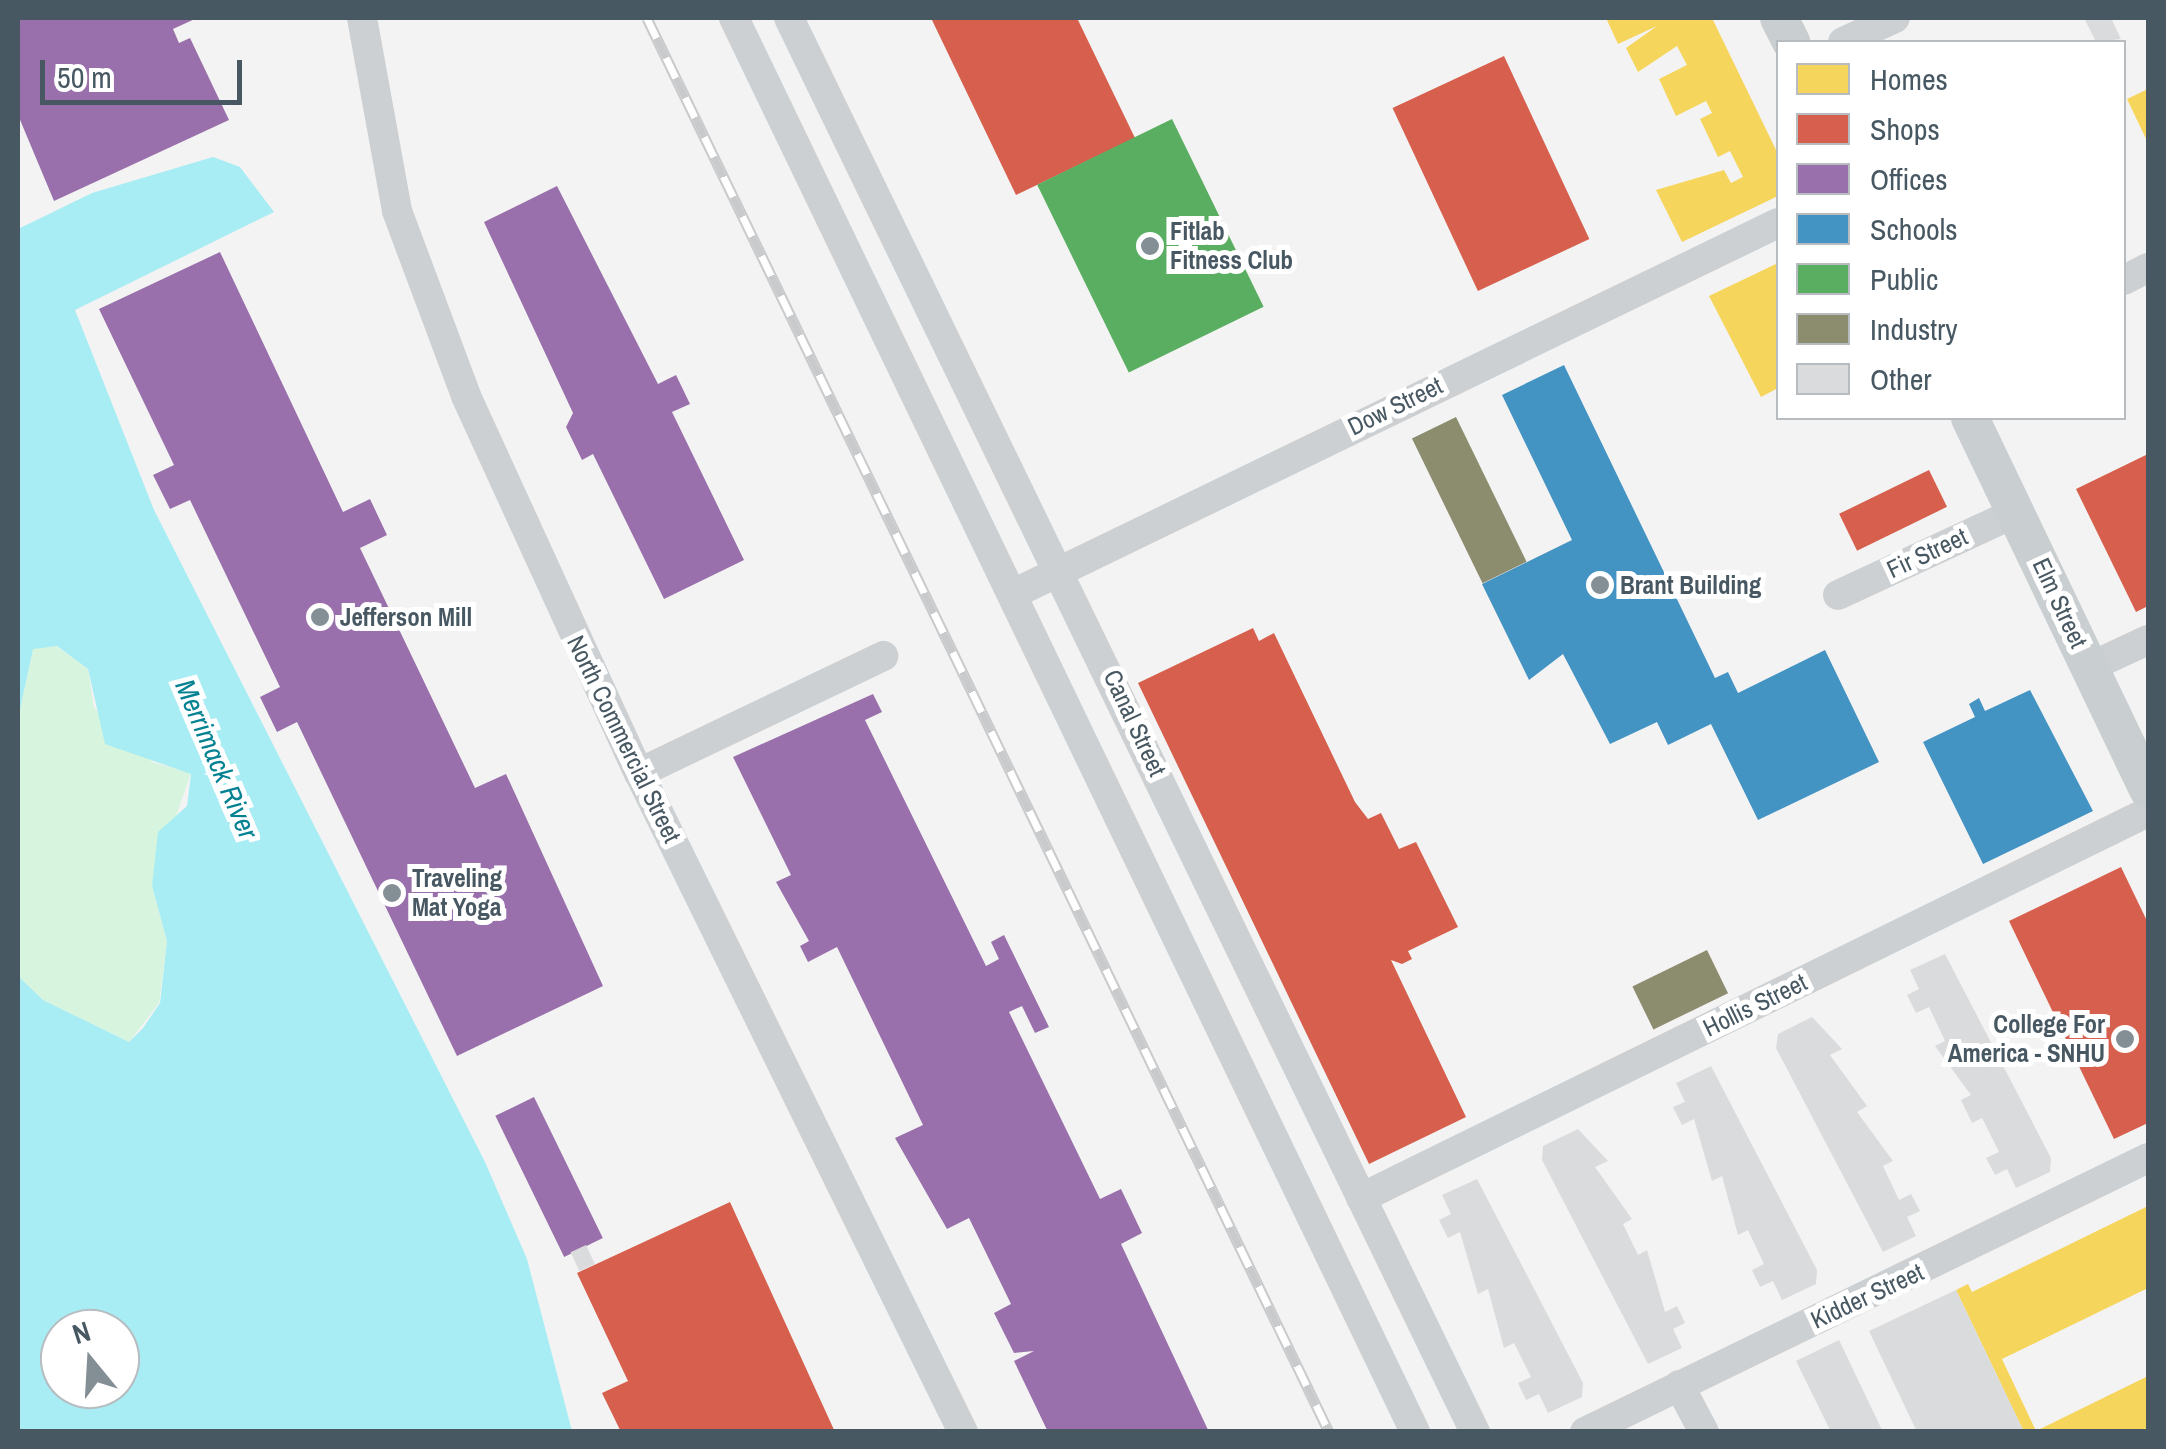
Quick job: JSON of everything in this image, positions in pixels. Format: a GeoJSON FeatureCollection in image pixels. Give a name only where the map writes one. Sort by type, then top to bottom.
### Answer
{"type":"FeatureCollection","features":[{"type":"Feature","properties":{"kind":"main road","name":"Elm Street"},"geometry":{"type":"LineString","coordinates":[[1971,420],[2148,790]]}},
{"type":"Feature","properties":{"kind":"street","name":"North Commercial Street"},"geometry":{"type":"LineString","coordinates":[[362,18],[376,125],[432,310],[639,774],[964,1432]]}},
{"type":"Feature","properties":{"kind":"street","name":"Canal Street"},"geometry":{"type":"LineString","coordinates":[[734,18],[1415,1432]]}},
{"type":"Feature","properties":{"kind":"street","name":"Canal Street"},"geometry":{"type":"LineString","coordinates":[[789,18],[1062,571],[1475,1432]]}},
{"type":"Feature","properties":{"kind":"street"},"geometry":{"type":"LineString","coordinates":[[1846,40],[1894,18]]}},
{"type":"Feature","properties":{"kind":"street","name":"Dow Street"},"geometry":{"type":"LineString","coordinates":[[1013,594],[1776,224]]}},
{"type":"Feature","properties":{"kind":"street","name":"Fir Street"},"geometry":{"type":"LineString","coordinates":[[1838,594],[2017,512]]}},
{"type":"Feature","properties":{"kind":"street"},"geometry":{"type":"LineString","coordinates":[[2090,667],[2148,640]]}},
{"type":"Feature","properties":{"kind":"street"},"geometry":{"type":"LineString","coordinates":[[639,774],[883,656]]}},
{"type":"Feature","properties":{"kind":"street","name":"Hollis Street"},"geometry":{"type":"LineString","coordinates":[[1362,1198],[2148,812]]}},
{"type":"Feature","properties":{"kind":"street","name":"Kidder Street"},"geometry":{"type":"LineString","coordinates":[[1584,1432],[2148,1158]]}},
{"type":"Feature","properties":{"kind":"street"},"geometry":{"type":"LineString","coordinates":[[1679,1385],[1704,1432]]}},
{"type":"Feature","properties":{"kind":"green space"},"geometry":{"type":"Polygon","coordinates":[[[56,646],[88,669],[94,708],[152,762],[191,773],[152,886],[167,941],[159,1003],[129,1042],[43,1000],[18,976],[18,719],[33,648],[56,646]]]}},
{"type":"Feature","properties":{"kind":"water","name":"Merrimack River"},"geometry":{"type":"Polygon","coordinates":[[[213,157],[240,167],[274,212],[75,310],[154,510],[485,1162],[527,1259],[572,1431],[18,1431],[18,976],[43,1000],[129,1042],[143,1028],[160,1003],[167,941],[152,886],[158,832],[187,806],[191,774],[105,744],[88,669],[57,646],[33,649],[18,719],[18,229],[92,193],[213,157]]]}},
{"type":"Feature","properties":{"kind":"building: Homes"},"geometry":{"type":"Polygon","coordinates":[[[1606,18],[1712,18],[1776,150],[1776,197],[1682,242],[1656,190],[1724,170],[1731,183],[1743,177],[1730,151],[1718,157],[1700,119],[1712,113],[1706,101],[1676,116],[1659,79],[1687,65],[1677,46],[1638,72],[1626,48],[1657,26],[1618,44],[1606,18]]]}},
{"type":"Feature","properties":{"kind":"building: Homes"},"geometry":{"type":"Polygon","coordinates":[[[2148,89],[2148,143],[2127,99],[2148,89]]]}},
{"type":"Feature","properties":{"kind":"building: Homes"},"geometry":{"type":"Polygon","coordinates":[[[1776,264],[1776,389],[1761,397],[1709,296],[1776,264]]]}},
{"type":"Feature","properties":{"kind":"building: Homes"},"geometry":{"type":"Polygon","coordinates":[[[2148,1206],[2148,1288],[2002,1359],[2036,1431],[2148,1376],[2148,1432],[2024,1432],[1956,1290],[1968,1284],[1972,1292],[2148,1206]]]}},
{"type":"Feature","properties":{"kind":"building: Shops"},"geometry":{"type":"Polygon","coordinates":[[[931,18],[1077,18],[1135,138],[1016,195],[931,18]]]}},
{"type":"Feature","properties":{"kind":"building: Shops"},"geometry":{"type":"Polygon","coordinates":[[[1504,56],[1589,239],[1478,291],[1393,108],[1504,56]]]}},
{"type":"Feature","properties":{"kind":"building: Shops"},"geometry":{"type":"Polygon","coordinates":[[[2148,454],[2148,606],[2136,612],[2076,489],[2148,454]]]}},
{"type":"Feature","properties":{"kind":"building: Shops"},"geometry":{"type":"Polygon","coordinates":[[[1929,470],[1947,507],[1857,551],[1839,514],[1929,470]]]}},
{"type":"Feature","properties":{"kind":"building: Shops"},"geometry":{"type":"Polygon","coordinates":[[[1253,628],[1259,641],[1274,633],[1355,802],[1368,819],[1381,813],[1399,849],[1416,842],[1458,927],[1408,951],[1412,959],[1402,964],[1391,960],[1466,1117],[1369,1164],[1138,683],[1253,628]]]}},
{"type":"Feature","properties":{"kind":"building: Shops"},"geometry":{"type":"Polygon","coordinates":[[[2121,867],[2148,923],[2148,1123],[2114,1139],[2009,921],[2121,867]]]}},
{"type":"Feature","properties":{"kind":"building: Shops"},"geometry":{"type":"Polygon","coordinates":[[[730,1202],[835,1432],[621,1432],[602,1393],[628,1381],[577,1273],[730,1202]]]}},
{"type":"Feature","properties":{"kind":"building: Offices"},"geometry":{"type":"Polygon","coordinates":[[[18,18],[197,18],[173,29],[179,43],[190,38],[229,120],[54,201],[18,115],[18,18]]]}},
{"type":"Feature","properties":{"kind":"building: Offices"},"geometry":{"type":"Polygon","coordinates":[[[557,186],[658,384],[676,375],[690,404],[672,412],[744,560],[664,599],[593,454],[582,460],[566,427],[573,413],[484,222],[557,186]]]}},
{"type":"Feature","properties":{"kind":"building: Offices","name":"Jefferson Mill"},"geometry":{"type":"Polygon","coordinates":[[[220,252],[343,512],[370,499],[387,535],[360,548],[475,788],[506,774],[603,986],[457,1056],[297,722],[277,732],[260,697],[280,687],[190,500],[170,509],[153,475],[174,465],[99,309],[220,252]]]}},
{"type":"Feature","properties":{"kind":"building: Offices"},"geometry":{"type":"Polygon","coordinates":[[[873,694],[882,712],[865,720],[986,966],[999,959],[991,942],[1004,935],[1049,1027],[1035,1033],[1022,1006],[1009,1012],[1100,1199],[1121,1189],[1142,1233],[1121,1244],[1209,1432],[1048,1432],[1014,1361],[1034,1351],[1014,1353],[994,1313],[1011,1304],[969,1218],[947,1229],[895,1138],[923,1125],[837,947],[808,962],[800,946],[809,941],[776,882],[791,875],[733,757],[873,694]]]}},
{"type":"Feature","properties":{"kind":"building: Offices"},"geometry":{"type":"Polygon","coordinates":[[[534,1097],[603,1238],[564,1257],[495,1116],[534,1097]]]}},
{"type":"Feature","properties":{"kind":"building: Schools","name":"Brant Building"},"geometry":{"type":"Polygon","coordinates":[[[1564,365],[1715,678],[1728,672],[1738,693],[1825,650],[1879,762],[1758,820],[1711,724],[1668,745],[1657,722],[1610,744],[1563,654],[1529,680],[1482,584],[1572,540],[1502,395],[1564,365]]]}},
{"type":"Feature","properties":{"kind":"building: Schools"},"geometry":{"type":"Polygon","coordinates":[[[2030,690],[2093,811],[1983,864],[1923,742],[1975,717],[1969,704],[1979,698],[1985,711],[2030,690]]]}},
{"type":"Feature","properties":{"kind":"building: Public","name":"Fitlab Fitness Club"},"geometry":{"type":"Polygon","coordinates":[[[1172,119],[1264,307],[1129,373],[1037,185],[1172,119]]]}},
{"type":"Feature","properties":{"kind":"building: Industry"},"geometry":{"type":"Polygon","coordinates":[[[1456,417],[1527,562],[1483,583],[1412,438],[1456,417]]]}},
{"type":"Feature","properties":{"kind":"building: Industry"},"geometry":{"type":"Polygon","coordinates":[[[1707,950],[1728,993],[1653,1030],[1632,986],[1707,950]]]}},
{"type":"Feature","properties":{"kind":"building: Other"},"geometry":{"type":"Polygon","coordinates":[[[2084,18],[2111,18],[2121,39],[2095,40],[2084,18]]]}},
{"type":"Feature","properties":{"kind":"building: Other"},"geometry":{"type":"Polygon","coordinates":[[[1945,954],[2051,1158],[2050,1172],[2016,1188],[2007,1169],[1995,1175],[1986,1158],[1999,1152],[1982,1118],[1972,1123],[1961,1100],[1971,1095],[1935,1046],[1945,1041],[1929,1007],[1916,1013],[1907,995],[1919,989],[1910,970],[1945,954]]]}},
{"type":"Feature","properties":{"kind":"building: Other"},"geometry":{"type":"Polygon","coordinates":[[[1812,1017],[1842,1049],[1830,1055],[1867,1106],[1857,1112],[1893,1161],[1883,1166],[1899,1200],[1911,1194],[1920,1211],[1907,1217],[1916,1236],[1883,1252],[1776,1048],[1778,1034],[1812,1017]]]}},
{"type":"Feature","properties":{"kind":"building: Other"},"geometry":{"type":"Polygon","coordinates":[[[1711,1066],[1817,1270],[1816,1284],[1782,1300],[1773,1281],[1760,1287],[1752,1270],[1764,1264],[1748,1230],[1738,1235],[1722,1176],[1712,1181],[1694,1119],[1682,1125],[1673,1107],[1685,1102],[1676,1083],[1711,1066]]]}},
{"type":"Feature","properties":{"kind":"building: Other"},"geometry":{"type":"Polygon","coordinates":[[[1578,1129],[1608,1161],[1595,1167],[1632,1219],[1623,1224],[1638,1255],[1647,1250],[1665,1312],[1677,1306],[1685,1323],[1673,1329],[1682,1348],[1648,1364],[1542,1160],[1543,1146],[1578,1129]]]}},
{"type":"Feature","properties":{"kind":"building: Other"},"geometry":{"type":"Polygon","coordinates":[[[1477,1179],[1583,1383],[1582,1397],[1548,1413],[1539,1394],[1526,1400],[1518,1383],[1531,1377],[1514,1343],[1504,1348],[1488,1289],[1478,1294],[1460,1232],[1448,1238],[1439,1220],[1451,1214],[1442,1195],[1477,1179]]]}},
{"type":"Feature","properties":{"kind":"building: Other"},"geometry":{"type":"Polygon","coordinates":[[[586,1245],[595,1264],[579,1271],[571,1252],[586,1245]]]}},
{"type":"Feature","properties":{"kind":"building: Other"},"geometry":{"type":"Polygon","coordinates":[[[1956,1290],[2024,1432],[1917,1432],[1869,1331],[1956,1290]]]}},
{"type":"Feature","properties":{"kind":"building: Other"},"geometry":{"type":"Polygon","coordinates":[[[1839,1340],[1883,1432],[1831,1432],[1796,1361],[1839,1340]]]}},
{"type":"Feature","properties":{"kind":"railway"},"geometry":{"type":"LineString","coordinates":[[647,18],[1329,1432]]}},
{"type":"Feature","properties":{"kind":"place","name":"Fitlab Fitness Club"},"geometry":{"type":"Point","coordinates":[1150,246]}},
{"type":"Feature","properties":{"kind":"place","name":"Brant Building"},"geometry":{"type":"Point","coordinates":[1600,585]}},
{"type":"Feature","properties":{"kind":"place","name":"Jefferson Mill"},"geometry":{"type":"Point","coordinates":[320,617]}},
{"type":"Feature","properties":{"kind":"place","name":"Traveling Mat Yoga"},"geometry":{"type":"Point","coordinates":[392,893]}},
{"type":"Feature","properties":{"kind":"place","name":"College For America - SNHU"},"geometry":{"type":"Point","coordinates":[2125,1039]}}]}
